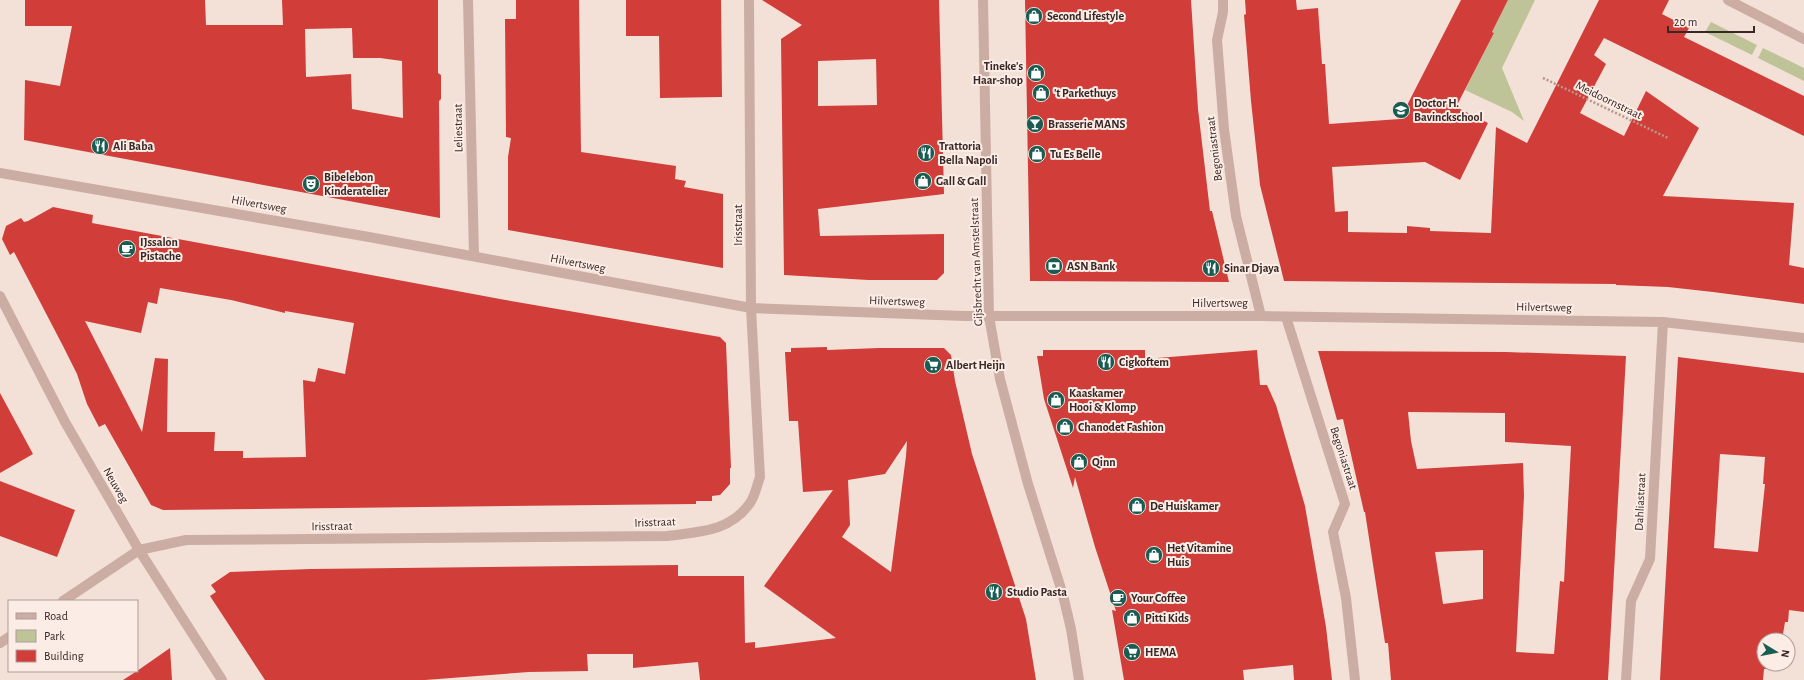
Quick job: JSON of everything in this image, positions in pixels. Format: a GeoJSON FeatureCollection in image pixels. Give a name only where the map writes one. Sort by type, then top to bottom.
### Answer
{"type":"FeatureCollection","features":[{"type":"Feature","properties":{"kind":"street","name":"Leliestraat"},"geometry":{"type":"LineString","coordinates":[[468,0],[474,256]]}},
{"type":"Feature","properties":{"kind":"street","name":"Irisstraat"},"geometry":{"type":"LineString","coordinates":[[64,600],[139,550],[186,540],[667,536],[710,531],[726,524],[740,515],[751,502],[760,477],[751,308],[749,0]]}},
{"type":"Feature","properties":{"kind":"street","name":"Gijsbrecht van Amstelstraat"},"geometry":{"type":"LineString","coordinates":[[983,0],[989,316],[1000,379],[1028,484],[1063,595],[1072,629],[1078,680]]}},
{"type":"Feature","properties":{"kind":"street","name":"Begoniastraat"},"geometry":{"type":"LineString","coordinates":[[1223,0],[1223,12],[1217,40],[1224,129],[1236,216],[1261,316]]}},
{"type":"Feature","properties":{"kind":"street"},"geometry":{"type":"LineString","coordinates":[[1728,0],[1804,39]]}},
{"type":"Feature","properties":{"kind":"street","name":"Hilvertsweg"},"geometry":{"type":"LineString","coordinates":[[0,172],[474,256],[751,308],[989,316],[1261,316],[1662,322],[1804,338]]}},
{"type":"Feature","properties":{"kind":"street","name":"Neuweg"},"geometry":{"type":"LineString","coordinates":[[0,296],[65,422],[139,550],[222,680]]}},
{"type":"Feature","properties":{"kind":"street","name":"Begoniastraat"},"geometry":{"type":"LineString","coordinates":[[1286,317],[1344,504],[1333,532],[1346,598],[1355,680]]}},
{"type":"Feature","properties":{"kind":"street","name":"Dahliastraat"},"geometry":{"type":"LineString","coordinates":[[1626,680],[1631,601],[1650,559],[1662,322]]}},
{"type":"Feature","properties":{"kind":"path","name":"Meidoornstraat"},"geometry":{"type":"LineString","coordinates":[[1543,78],[1668,138]]}},
{"type":"Feature","properties":{"kind":"green space"},"geometry":{"type":"Polygon","coordinates":[[[1508,0],[1535,0],[1502,68],[1524,121],[1512,112],[1465,90],[1494,33],[1492,32],[1508,0]]]}},
{"type":"Feature","properties":{"kind":"green space"},"geometry":{"type":"Polygon","coordinates":[[[1711,22],[1757,45],[1752,55],[1705,32],[1711,22]]]}},
{"type":"Feature","properties":{"kind":"green space"},"geometry":{"type":"Polygon","coordinates":[[[1763,48],[1804,68],[1804,81],[1758,58],[1763,48]]]}},
{"type":"Feature","properties":{"kind":"building"},"geometry":{"type":"Polygon","coordinates":[[[25,0],[205,0],[206,25],[283,25],[282,0],[438,0],[438,73],[441,75],[441,99],[439,101],[440,218],[24,140],[25,80],[60,86],[72,26],[25,26],[25,0]],[[352,28],[305,29],[306,77],[351,74],[352,109],[403,118],[402,61],[380,58],[353,58],[352,28]]]}},
{"type":"Feature","properties":{"kind":"building"},"geometry":{"type":"Polygon","coordinates":[[[516,0],[579,0],[581,152],[676,166],[675,179],[686,181],[684,187],[723,194],[723,268],[508,230],[508,157],[511,138],[506,137],[505,19],[516,19],[516,0]]]}},
{"type":"Feature","properties":{"kind":"building"},"geometry":{"type":"Polygon","coordinates":[[[626,0],[721,0],[722,97],[660,98],[659,36],[626,36],[626,0]]]}},
{"type":"Feature","properties":{"kind":"building"},"geometry":{"type":"Polygon","coordinates":[[[762,0],[939,0],[944,194],[818,209],[820,236],[944,234],[944,273],[937,280],[868,280],[784,275],[781,39],[802,25],[762,0]],[[876,59],[818,61],[818,106],[877,105],[876,59]]]}},
{"type":"Feature","properties":{"kind":"building"},"geometry":{"type":"Polygon","coordinates":[[[1025,0],[1191,0],[1198,109],[1210,211],[1212,211],[1229,282],[1030,281],[1025,0]]]}},
{"type":"Feature","properties":{"kind":"building"},"geometry":{"type":"Polygon","coordinates":[[[1245,0],[1296,0],[1297,10],[1318,8],[1322,64],[1325,64],[1329,124],[1400,119],[1461,0],[1508,0],[1492,32],[1494,33],[1456,107],[1488,123],[1460,180],[1425,162],[1332,167],[1335,212],[1348,211],[1348,232],[1407,233],[1407,226],[1430,228],[1430,231],[1491,233],[1496,127],[1527,143],[1599,0],[1669,0],[1662,14],[1689,28],[1684,37],[1804,96],[1804,136],[1604,38],[1594,55],[1606,64],[1580,113],[1624,136],[1646,91],[1699,128],[1663,196],[1794,203],[1789,265],[1804,268],[1804,304],[1668,287],[1616,284],[1284,281],[1260,185],[1244,15],[1246,14],[1245,0]]]}},
{"type":"Feature","properties":{"kind":"building"},"geometry":{"type":"Polygon","coordinates":[[[53,207],[93,215],[92,223],[500,299],[720,337],[726,343],[731,468],[730,484],[720,495],[712,496],[712,501],[696,501],[696,504],[163,510],[151,505],[105,424],[99,427],[87,404],[77,374],[63,346],[14,252],[10,255],[2,239],[6,226],[21,218],[24,222],[53,207]],[[160,288],[157,304],[148,302],[141,333],[85,321],[142,432],[155,358],[168,359],[167,432],[215,432],[214,451],[243,451],[243,458],[306,457],[303,380],[315,382],[318,368],[345,374],[354,323],[285,311],[285,313],[231,300],[160,288]]]}},
{"type":"Feature","properties":{"kind":"building"},"geometry":{"type":"Polygon","coordinates":[[[827,347],[827,350],[944,348],[951,355],[955,381],[972,454],[1026,619],[1036,680],[700,680],[698,662],[633,668],[633,654],[587,654],[588,671],[529,672],[425,680],[265,680],[210,596],[216,592],[211,585],[230,572],[311,569],[678,565],[678,576],[744,576],[745,643],[755,642],[755,648],[836,638],[764,586],[833,490],[803,492],[798,421],[789,421],[785,352],[791,352],[791,348],[827,347]],[[907,441],[885,474],[848,480],[850,525],[842,537],[891,572],[907,441]]]}},
{"type":"Feature","properties":{"kind":"building"},"geometry":{"type":"Polygon","coordinates":[[[1043,350],[1145,350],[1145,359],[1257,350],[1260,385],[1267,385],[1276,405],[1305,506],[1326,627],[1332,680],[1294,680],[1293,665],[1243,670],[1244,680],[1124,680],[1112,610],[1116,611],[1095,547],[1075,477],[1073,488],[1044,399],[1037,356],[1043,356],[1043,350]]]}},
{"type":"Feature","properties":{"kind":"building"},"geometry":{"type":"Polygon","coordinates":[[[1318,351],[1506,352],[1626,356],[1608,680],[1391,680],[1388,643],[1385,643],[1365,512],[1343,419],[1337,420],[1318,351]],[[1408,412],[1411,441],[1417,469],[1523,463],[1524,496],[1516,652],[1554,654],[1560,581],[1564,582],[1571,446],[1505,442],[1505,413],[1408,412]],[[1483,550],[1435,552],[1443,604],[1483,599],[1483,550]]]}},
{"type":"Feature","properties":{"kind":"building"},"geometry":{"type":"Polygon","coordinates":[[[1678,357],[1804,373],[1804,612],[1789,610],[1788,622],[1785,622],[1783,632],[1756,632],[1756,672],[1764,672],[1763,680],[1660,680],[1678,357]],[[1720,454],[1714,548],[1758,552],[1765,484],[1763,484],[1765,457],[1720,454]]]}},
{"type":"Feature","properties":{"kind":"building"},"geometry":{"type":"Polygon","coordinates":[[[0,393],[33,454],[0,473],[0,393]]]}},
{"type":"Feature","properties":{"kind":"building"},"geometry":{"type":"Polygon","coordinates":[[[0,481],[75,510],[57,557],[0,536],[0,481]]]}},
{"type":"Feature","properties":{"kind":"building"},"geometry":{"type":"Polygon","coordinates":[[[170,648],[172,680],[123,680],[135,672],[138,672],[138,670],[170,648]]]}},
{"type":"Feature","properties":{"kind":"place","name":"Second Lifestyle"},"geometry":{"type":"Point","coordinates":[1034,16]}},
{"type":"Feature","properties":{"kind":"place","name":"Tineke's Haar-shop"},"geometry":{"type":"Point","coordinates":[1036,73]}},
{"type":"Feature","properties":{"kind":"place","name":"'t Parkethuys"},"geometry":{"type":"Point","coordinates":[1041,93]}},
{"type":"Feature","properties":{"kind":"place","name":"Doctor H. Bavinckschool"},"geometry":{"type":"Point","coordinates":[1401,110]}},
{"type":"Feature","properties":{"kind":"place","name":"Brasserie MANS"},"geometry":{"type":"Point","coordinates":[1035,124]}},
{"type":"Feature","properties":{"kind":"place","name":"Ali Baba"},"geometry":{"type":"Point","coordinates":[100,146]}},
{"type":"Feature","properties":{"kind":"place","name":"Trattoria Bella Napoli"},"geometry":{"type":"Point","coordinates":[926,153]}},
{"type":"Feature","properties":{"kind":"place","name":"Tu Es Belle"},"geometry":{"type":"Point","coordinates":[1037,154]}},
{"type":"Feature","properties":{"kind":"place","name":"Gall & Gall"},"geometry":{"type":"Point","coordinates":[923,181]}},
{"type":"Feature","properties":{"kind":"place","name":"Bibelebon Kinderatelier"},"geometry":{"type":"Point","coordinates":[311,184]}},
{"type":"Feature","properties":{"kind":"place","name":"IJssalon Pistache"},"geometry":{"type":"Point","coordinates":[127,249]}},
{"type":"Feature","properties":{"kind":"place","name":"ASN Bank"},"geometry":{"type":"Point","coordinates":[1054,266]}},
{"type":"Feature","properties":{"kind":"place","name":"Sinar Djaya"},"geometry":{"type":"Point","coordinates":[1211,268]}},
{"type":"Feature","properties":{"kind":"place","name":"Cigkoftem"},"geometry":{"type":"Point","coordinates":[1106,362]}},
{"type":"Feature","properties":{"kind":"place","name":"Albert Heijn"},"geometry":{"type":"Point","coordinates":[933,365]}},
{"type":"Feature","properties":{"kind":"place","name":"Kaaskamer Hooi & Klomp"},"geometry":{"type":"Point","coordinates":[1056,400]}},
{"type":"Feature","properties":{"kind":"place","name":"Chanodet Fashion"},"geometry":{"type":"Point","coordinates":[1065,427]}},
{"type":"Feature","properties":{"kind":"place","name":"Qinn"},"geometry":{"type":"Point","coordinates":[1079,462]}},
{"type":"Feature","properties":{"kind":"place","name":"De Huiskamer"},"geometry":{"type":"Point","coordinates":[1137,506]}},
{"type":"Feature","properties":{"kind":"place","name":"Het Vitamine Huis"},"geometry":{"type":"Point","coordinates":[1154,555]}},
{"type":"Feature","properties":{"kind":"place","name":"Studio Pasta"},"geometry":{"type":"Point","coordinates":[994,592]}},
{"type":"Feature","properties":{"kind":"place","name":"Your Coffee"},"geometry":{"type":"Point","coordinates":[1118,598]}},
{"type":"Feature","properties":{"kind":"place","name":"Pitti Kids"},"geometry":{"type":"Point","coordinates":[1132,618]}},
{"type":"Feature","properties":{"kind":"place","name":"HEMA"},"geometry":{"type":"Point","coordinates":[1132,652]}}]}
